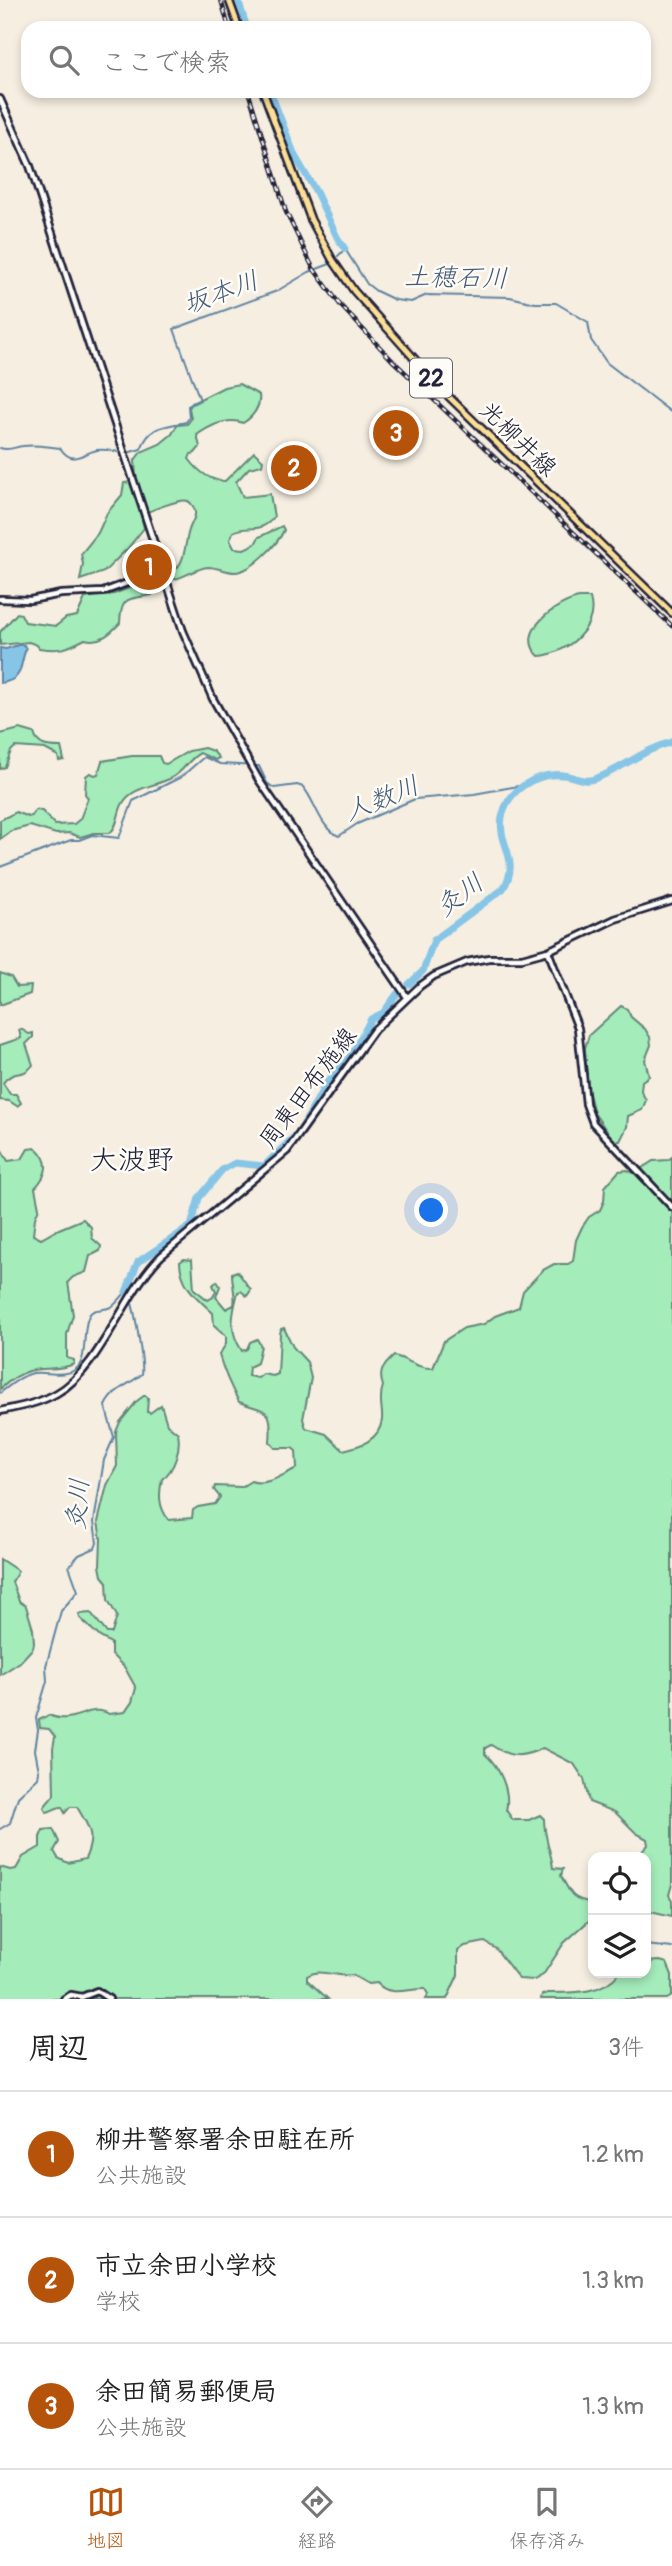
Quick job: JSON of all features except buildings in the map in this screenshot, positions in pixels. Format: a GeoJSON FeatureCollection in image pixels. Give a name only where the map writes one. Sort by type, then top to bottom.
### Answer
{"type":"FeatureCollection","features":[{"type":"Feature","properties":{"kind":"main road"},"geometry":{"type":"LineString","coordinates":[[229,0],[236,21]]}},
{"type":"Feature","properties":{"kind":"main road","name":"光柳井線"},"geometry":{"type":"LineString","coordinates":[[265,98],[312,220],[332,259],[354,291],[446,394],[672,613]]}},
{"type":"Feature","properties":{"kind":"street"},"geometry":{"type":"LineString","coordinates":[[0,99],[42,200],[162,570],[192,653],[239,747],[407,997]]}},
{"type":"Feature","properties":{"kind":"street"},"geometry":{"type":"LineString","coordinates":[[0,599],[30,600],[61,594],[103,592],[162,570]]}},
{"type":"Feature","properties":{"kind":"street","name":"周東田布施線"},"geometry":{"type":"LineString","coordinates":[[0,1411],[45,1399],[66,1387],[89,1363],[147,1270],[287,1151],[374,1030],[407,997],[434,976],[467,962],[489,958],[522,958],[548,951],[623,916],[672,901]]}},
{"type":"Feature","properties":{"kind":"street"},"geometry":{"type":"LineString","coordinates":[[548,951],[578,1028],[585,1094],[593,1123],[600,1134],[672,1207]]}},
{"type":"Feature","properties":{"kind":"street"},"geometry":{"type":"LineString","coordinates":[[64,1999],[71,1996],[82,1997],[97,1991],[109,1999]]}},
{"type":"Feature","properties":{"kind":"green space"},"geometry":{"type":"Polygon","coordinates":[[[239,384],[259,395],[256,411],[243,423],[219,423],[197,435],[200,447],[189,459],[205,474],[225,481],[254,452],[263,460],[262,465],[249,468],[236,482],[243,497],[270,494],[274,517],[259,528],[233,532],[230,540],[234,548],[244,549],[255,544],[259,537],[282,526],[284,530],[276,542],[264,556],[242,570],[232,572],[208,567],[171,580],[170,574],[182,560],[195,515],[188,501],[179,501],[141,515],[144,528],[128,548],[104,572],[80,580],[83,564],[81,554],[122,495],[124,483],[136,481],[135,460],[141,452],[160,444],[172,434],[177,425],[187,424],[191,419],[189,408],[192,403],[224,387],[239,384]]]}},
{"type":"Feature","properties":{"kind":"green space"},"geometry":{"type":"Polygon","coordinates":[[[137,585],[150,587],[152,595],[128,600],[122,607],[120,623],[100,639],[85,639],[58,649],[39,648],[29,642],[0,645],[0,632],[17,613],[21,614],[25,622],[56,626],[66,618],[77,616],[85,598],[114,594],[137,585]]]}},
{"type":"Feature","properties":{"kind":"green space"},"geometry":{"type":"Polygon","coordinates":[[[579,598],[590,598],[592,609],[585,629],[569,645],[539,656],[532,647],[531,637],[535,628],[560,605],[579,598]]]}},
{"type":"Feature","properties":{"kind":"green space"},"geometry":{"type":"Polygon","coordinates":[[[20,729],[34,733],[44,745],[61,747],[64,760],[59,761],[58,756],[45,749],[15,747],[5,767],[0,769],[0,734],[20,729]]]}},
{"type":"Feature","properties":{"kind":"green space"},"geometry":{"type":"Polygon","coordinates":[[[204,748],[213,751],[219,758],[215,760],[200,753],[165,781],[132,793],[123,803],[110,833],[94,833],[80,837],[69,833],[56,834],[30,826],[11,831],[0,839],[0,820],[16,812],[28,817],[32,816],[35,810],[42,811],[55,825],[74,824],[80,819],[88,798],[85,794],[86,776],[90,773],[98,774],[102,761],[132,756],[159,756],[162,763],[166,764],[189,751],[204,748]]]}},
{"type":"Feature","properties":{"kind":"green space"},"geometry":{"type":"Polygon","coordinates":[[[0,973],[11,977],[17,987],[31,986],[30,994],[0,1005],[0,973]]]}},
{"type":"Feature","properties":{"kind":"green space"},"geometry":{"type":"Polygon","coordinates":[[[621,1006],[645,1029],[651,1045],[645,1060],[649,1076],[642,1081],[641,1091],[646,1100],[642,1110],[628,1116],[627,1127],[620,1141],[614,1141],[594,1113],[587,1086],[585,1048],[589,1035],[621,1006]]]}},
{"type":"Feature","properties":{"kind":"green space"},"geometry":{"type":"Polygon","coordinates":[[[21,1029],[29,1034],[33,1033],[33,1037],[26,1044],[33,1065],[25,1072],[7,1078],[3,1083],[10,1094],[16,1094],[21,1103],[17,1106],[0,1100],[0,1045],[21,1038],[21,1029]]]}},
{"type":"Feature","properties":{"kind":"green space"},"geometry":{"type":"Polygon","coordinates":[[[0,1147],[8,1161],[22,1159],[28,1149],[36,1148],[46,1163],[43,1178],[35,1188],[39,1208],[33,1235],[41,1239],[83,1219],[91,1227],[92,1238],[101,1246],[100,1251],[90,1256],[86,1272],[68,1282],[73,1315],[67,1334],[67,1358],[74,1360],[74,1364],[25,1372],[0,1389],[0,1147]]]}},
{"type":"Feature","properties":{"kind":"green space"},"geometry":{"type":"Polygon","coordinates":[[[672,1157],[672,1884],[669,1895],[672,1900],[672,1916],[651,1911],[651,1852],[642,1852],[648,1845],[647,1839],[636,1833],[615,1812],[589,1802],[584,1779],[574,1764],[543,1748],[529,1754],[516,1755],[491,1745],[485,1748],[485,1754],[503,1779],[507,1795],[506,1810],[513,1820],[529,1820],[540,1815],[544,1819],[553,1868],[563,1869],[561,1876],[572,1894],[588,1901],[588,1921],[564,1943],[543,1975],[534,1980],[519,1979],[496,1949],[485,1942],[465,1946],[458,1951],[458,1975],[447,1999],[426,1999],[428,1994],[425,1989],[393,1991],[382,1988],[377,1983],[368,1984],[352,1975],[317,1972],[307,1976],[307,1980],[328,1999],[0,1999],[0,1867],[16,1869],[23,1857],[40,1847],[43,1830],[53,1829],[59,1842],[54,1851],[58,1858],[68,1863],[85,1859],[90,1843],[88,1826],[77,1807],[70,1807],[65,1813],[62,1807],[46,1812],[44,1807],[54,1795],[55,1737],[49,1729],[40,1728],[39,1720],[49,1715],[65,1718],[95,1711],[109,1714],[125,1712],[132,1702],[136,1688],[125,1668],[111,1654],[111,1643],[100,1637],[79,1614],[91,1613],[107,1633],[112,1633],[117,1616],[108,1600],[107,1582],[102,1576],[98,1522],[107,1485],[117,1466],[116,1432],[120,1422],[145,1395],[148,1398],[147,1412],[150,1413],[161,1405],[167,1424],[178,1433],[176,1458],[162,1479],[160,1490],[161,1505],[169,1520],[192,1518],[193,1510],[215,1504],[220,1497],[214,1490],[215,1486],[241,1487],[251,1481],[268,1481],[297,1468],[296,1451],[292,1448],[275,1448],[270,1442],[269,1416],[262,1410],[239,1402],[219,1355],[226,1344],[226,1336],[214,1325],[213,1313],[186,1284],[180,1262],[184,1259],[192,1260],[194,1289],[208,1300],[216,1291],[213,1285],[217,1281],[220,1286],[216,1297],[226,1309],[234,1305],[232,1273],[237,1271],[251,1290],[247,1296],[241,1291],[238,1292],[233,1315],[235,1336],[242,1351],[257,1339],[261,1346],[257,1363],[249,1367],[248,1376],[258,1378],[263,1374],[278,1374],[280,1334],[284,1328],[293,1347],[307,1362],[311,1378],[303,1419],[306,1428],[326,1434],[343,1450],[362,1444],[377,1433],[382,1420],[381,1373],[394,1356],[433,1368],[444,1341],[464,1328],[484,1324],[495,1316],[519,1307],[523,1291],[543,1270],[554,1264],[568,1264],[573,1261],[576,1240],[582,1227],[589,1217],[600,1210],[605,1187],[619,1171],[634,1173],[653,1161],[668,1160],[672,1157]]]}},
{"type":"Feature","properties":{"kind":"green space"},"geometry":{"type":"Polygon","coordinates":[[[0,1559],[18,1571],[12,1582],[19,1601],[26,1606],[34,1643],[33,1648],[20,1662],[0,1675],[0,1559]]]}},
{"type":"Feature","properties":{"kind":"green space"},"geometry":{"type":"Polygon","coordinates":[[[651,1962],[667,1963],[672,1975],[672,1996],[667,1999],[541,1999],[542,1995],[548,1993],[596,1989],[614,1978],[651,1978],[651,1962]]]}},
{"type":"Feature","properties":{"kind":"water"},"geometry":{"type":"Polygon","coordinates":[[[24,645],[26,649],[20,671],[14,679],[0,683],[0,648],[24,645]]]}},
{"type":"Feature","properties":{"kind":"waterway","name":"土穂石川"},"geometry":{"type":"LineString","coordinates":[[238,0],[245,21]]}},
{"type":"Feature","properties":{"kind":"waterway","name":"土穂石川"},"geometry":{"type":"LineString","coordinates":[[273,98],[295,156],[345,249]]}},
{"type":"Feature","properties":{"kind":"waterway","name":"土穂石川"},"geometry":{"type":"LineString","coordinates":[[338,256],[345,249],[367,284],[395,300],[411,302],[427,295],[510,297],[535,303],[556,303],[588,322],[591,340],[607,363],[672,413]]}},
{"type":"Feature","properties":{"kind":"waterway","name":"坂本川"},"geometry":{"type":"LineString","coordinates":[[127,453],[141,449],[153,431],[186,422],[189,418],[188,406],[200,400],[174,329],[277,291],[309,272],[330,264]]}},
{"type":"Feature","properties":{"kind":"waterway","name":"坂本川"},"geometry":{"type":"LineString","coordinates":[[0,448],[33,445],[60,448],[73,458],[97,450],[121,452]]}},
{"type":"Feature","properties":{"kind":"waterway","name":"灸川"},"geometry":{"type":"LineString","coordinates":[[409,984],[423,971],[434,940],[503,889],[508,878],[510,860],[501,827],[502,817],[505,807],[517,791],[543,776],[594,779],[672,742]]}},
{"type":"Feature","properties":{"kind":"waterway","name":"人数川"},"geometry":{"type":"LineString","coordinates":[[0,867],[71,840],[92,835],[119,838],[133,801],[181,777],[204,757],[220,764],[259,766],[267,783],[274,788],[297,785],[303,787],[322,821],[339,836],[357,824],[415,799],[474,794],[524,785]]}},
{"type":"Feature","properties":{"kind":"waterway","name":"灸川"},"geometry":{"type":"LineString","coordinates":[[126,1292],[138,1262],[191,1226],[199,1198],[222,1170],[235,1163],[264,1166],[300,1131],[327,1082],[352,1054],[371,1019],[383,1013],[397,994]]}},
{"type":"Feature","properties":{"kind":"waterway","name":"灸川"},"geometry":{"type":"LineString","coordinates":[[0,1393],[29,1374],[66,1373],[76,1369],[82,1359],[86,1324],[90,1314],[113,1306],[126,1292],[128,1296]]}},
{"type":"Feature","properties":{"kind":"waterway","name":"灸川"},"geometry":{"type":"LineString","coordinates":[[0,1829],[10,1823],[18,1797],[38,1778],[36,1718],[47,1681],[46,1666],[61,1611],[78,1591],[69,1566],[79,1555],[95,1548],[97,1543],[94,1522],[104,1460],[114,1437],[105,1406],[117,1391],[142,1374],[139,1338],[131,1301]]}},
{"type":"Feature","properties":{"kind":"waterway"},"geometry":{"type":"LineString","coordinates":[[651,1946],[672,1948]]}},
{"type":"Feature","properties":{"kind":"railway"},"geometry":{"type":"LineString","coordinates":[[221,0],[227,21]]}},
{"type":"Feature","properties":{"kind":"railway"},"geometry":{"type":"LineString","coordinates":[[250,98],[286,212],[313,268],[341,306],[392,360],[672,626]]}},
{"type":"Feature","properties":{"kind":"place","name":"余田簡易郵便局"},"geometry":{"type":"Point","coordinates":[396,433]}},
{"type":"Feature","properties":{"kind":"place","name":"市立余田小学校"},"geometry":{"type":"Point","coordinates":[294,468]}},
{"type":"Feature","properties":{"kind":"place","name":"柳井警察署余田駐在所"},"geometry":{"type":"Point","coordinates":[149,567]}},
{"type":"Feature","properties":{"kind":"district","name":"大波野"},"geometry":{"type":"Point","coordinates":[132,1160]}}]}
